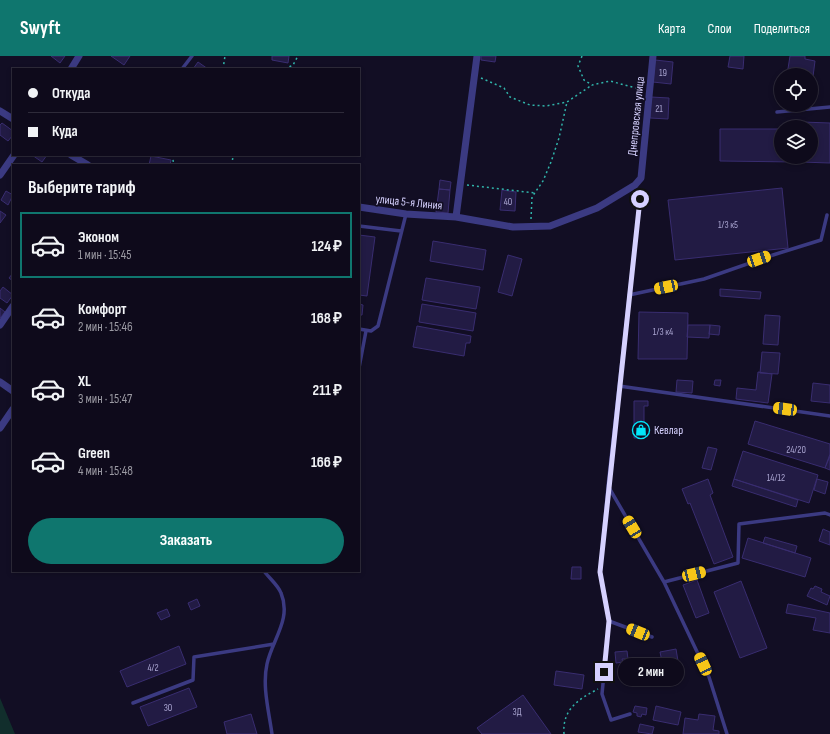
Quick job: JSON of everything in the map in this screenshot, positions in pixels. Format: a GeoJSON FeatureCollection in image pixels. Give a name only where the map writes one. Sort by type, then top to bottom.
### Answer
{"type":"FeatureCollection","features":[{"type":"Feature","properties":{"kind":"street"},"geometry":{"type":"LineString","coordinates":[[72,68],[79,56]]}},
{"type":"Feature","properties":{"kind":"street"},"geometry":{"type":"LineString","coordinates":[[456,217],[477,56]]}},
{"type":"Feature","properties":{"kind":"street","name":"Днепровская улица"},"geometry":{"type":"LineString","coordinates":[[641,178],[653,56]]}},
{"type":"Feature","properties":{"kind":"street"},"geometry":{"type":"LineString","coordinates":[[0,110],[12,118]]}},
{"type":"Feature","properties":{"kind":"street"},"geometry":{"type":"LineString","coordinates":[[0,175],[13,156]]}},
{"type":"Feature","properties":{"kind":"street"},"geometry":{"type":"LineString","coordinates":[[73,156],[86,164]]}},
{"type":"Feature","properties":{"kind":"street","name":"улица 5-я Линия"},"geometry":{"type":"LineString","coordinates":[[360,207],[406,214],[456,217],[513,227],[550,226],[597,208],[635,185],[641,178]]}},
{"type":"Feature","properties":{"kind":"street"},"geometry":{"type":"LineString","coordinates":[[0,325],[12,307]]}},
{"type":"Feature","properties":{"kind":"street"},"geometry":{"type":"LineString","coordinates":[[0,382],[12,390]]}},
{"type":"Feature","properties":{"kind":"street"},"geometry":{"type":"LineString","coordinates":[[0,428],[12,410]]}},
{"type":"Feature","properties":{"kind":"lane"},"geometry":{"type":"LineString","coordinates":[[183,68],[192,56]]}},
{"type":"Feature","properties":{"kind":"lane"},"geometry":{"type":"LineString","coordinates":[[818,108],[830,107]]}},
{"type":"Feature","properties":{"kind":"lane"},"geometry":{"type":"LineString","coordinates":[[630,714],[611,720],[602,694],[609,621],[600,572],[608,486],[640,199]]}},
{"type":"Feature","properties":{"kind":"lane"},"geometry":{"type":"LineString","coordinates":[[360,329],[371,331],[378,326],[406,214]]}},
{"type":"Feature","properties":{"kind":"lane"},"geometry":{"type":"LineString","coordinates":[[629,295],[704,279],[773,254],[821,240],[827,216]]}},
{"type":"Feature","properties":{"kind":"lane"},"geometry":{"type":"LineString","coordinates":[[360,226],[401,231]]}},
{"type":"Feature","properties":{"kind":"lane"},"geometry":{"type":"LineString","coordinates":[[360,363],[366,331]]}},
{"type":"Feature","properties":{"kind":"lane"},"geometry":{"type":"LineString","coordinates":[[619,386],[830,416]]}},
{"type":"Feature","properties":{"kind":"lane"},"geometry":{"type":"LineString","coordinates":[[608,486],[664,582],[709,677],[727,734]]}},
{"type":"Feature","properties":{"kind":"lane"},"geometry":{"type":"LineString","coordinates":[[664,582],[738,563],[739,524],[825,513],[830,515]]}},
{"type":"Feature","properties":{"kind":"lane"},"geometry":{"type":"LineString","coordinates":[[265,572],[281,593],[285,612],[267,664],[266,697],[272,734]]}},
{"type":"Feature","properties":{"kind":"lane"},"geometry":{"type":"LineString","coordinates":[[609,621],[652,637]]}},
{"type":"Feature","properties":{"kind":"lane"},"geometry":{"type":"LineString","coordinates":[[133,703],[193,680],[194,657],[274,644]]}},
{"type":"Feature","properties":{"kind":"path"},"geometry":{"type":"LineString","coordinates":[[223,68],[225,56]]}},
{"type":"Feature","properties":{"kind":"path"},"geometry":{"type":"LineString","coordinates":[[287,68],[293,64],[298,56]]}},
{"type":"Feature","properties":{"kind":"path"},"geometry":{"type":"LineString","coordinates":[[582,56],[578,66],[584,80],[592,85]]}},
{"type":"Feature","properties":{"kind":"path"},"geometry":{"type":"LineString","coordinates":[[475,75],[504,88],[510,97],[530,105],[546,106],[567,102],[592,85],[610,81],[649,91]]}},
{"type":"Feature","properties":{"kind":"path"},"geometry":{"type":"LineString","coordinates":[[530,226],[532,197],[543,181],[551,162],[559,138],[567,102]]}},
{"type":"Feature","properties":{"kind":"path"},"geometry":{"type":"LineString","coordinates":[[461,184],[535,192]]}},
{"type":"Feature","properties":{"kind":"path"},"geometry":{"type":"LineString","coordinates":[[564,734],[564,727],[569,712],[577,700],[603,686]]}},
{"type":"Feature","properties":{"kind":"green space"},"geometry":{"type":"Polygon","coordinates":[[[0,698],[15,734],[0,734],[0,698]]]}},
{"type":"Feature","properties":{"kind":"building"},"geometry":{"type":"Polygon","coordinates":[[[51,56],[65,56],[60,63],[51,56]]]}},
{"type":"Feature","properties":{"kind":"building"},"geometry":{"type":"Polygon","coordinates":[[[111,56],[130,56],[124,65],[111,56]]]}},
{"type":"Feature","properties":{"kind":"building"},"geometry":{"type":"Polygon","coordinates":[[[272,56],[289,56],[288,63],[272,60],[272,56]]]}},
{"type":"Feature","properties":{"kind":"building"},"geometry":{"type":"Polygon","coordinates":[[[481,56],[496,56],[495,62],[481,60],[481,56]]]}},
{"type":"Feature","properties":{"kind":"building"},"geometry":{"type":"Polygon","coordinates":[[[730,56],[744,56],[743,69],[728,67],[730,56]]]}},
{"type":"Feature","properties":{"kind":"building"},"geometry":{"type":"Polygon","coordinates":[[[790,56],[805,56],[805,59],[815,61],[814,68],[788,68],[790,56]]]}},
{"type":"Feature","properties":{"kind":"building"},"geometry":{"type":"Polygon","coordinates":[[[655,60],[673,62],[671,84],[653,82],[655,60]]]}},
{"type":"Feature","properties":{"kind":"building"},"geometry":{"type":"Polygon","coordinates":[[[198,62],[207,68],[194,68],[198,62]]]}},
{"type":"Feature","properties":{"kind":"building"},"geometry":{"type":"Polygon","coordinates":[[[651,97],[669,98],[668,119],[650,118],[651,97]]]}},
{"type":"Feature","properties":{"kind":"building"},"geometry":{"type":"Polygon","coordinates":[[[2,123],[12,130],[12,136],[8,141],[0,135],[0,125],[2,123]]]}},
{"type":"Feature","properties":{"kind":"building"},"geometry":{"type":"Polygon","coordinates":[[[818,123],[830,123],[830,163],[818,163],[818,123]]]}},
{"type":"Feature","properties":{"kind":"building"},"geometry":{"type":"Polygon","coordinates":[[[720,129],[774,129],[774,162],[720,161],[720,129]]]}},
{"type":"Feature","properties":{"kind":"building"},"geometry":{"type":"Polygon","coordinates":[[[33,156],[46,156],[42,162],[33,156]]]}},
{"type":"Feature","properties":{"kind":"building"},"geometry":{"type":"Polygon","coordinates":[[[151,156],[171,160],[170,164],[149,164],[151,156]]]}},
{"type":"Feature","properties":{"kind":"building"},"geometry":{"type":"Polygon","coordinates":[[[440,180],[451,182],[450,190],[439,189],[440,180]]]}},
{"type":"Feature","properties":{"kind":"building"},"geometry":{"type":"Polygon","coordinates":[[[782,188],[788,248],[675,260],[668,200],[782,188]]]}},
{"type":"Feature","properties":{"kind":"building"},"geometry":{"type":"Polygon","coordinates":[[[439,189],[450,190],[448,213],[436,212],[439,189]]]}},
{"type":"Feature","properties":{"kind":"building"},"geometry":{"type":"Polygon","coordinates":[[[502,190],[516,192],[515,211],[500,210],[502,190]]]}},
{"type":"Feature","properties":{"kind":"building"},"geometry":{"type":"Polygon","coordinates":[[[6,191],[12,194],[8,205],[1,200],[6,191]]]}},
{"type":"Feature","properties":{"kind":"building"},"geometry":{"type":"Polygon","coordinates":[[[0,211],[6,215],[0,223],[0,211]]]}},
{"type":"Feature","properties":{"kind":"building"},"geometry":{"type":"Polygon","coordinates":[[[360,235],[375,237],[367,296],[360,295],[360,235]]]}},
{"type":"Feature","properties":{"kind":"building"},"geometry":{"type":"Polygon","coordinates":[[[433,241],[486,250],[483,270],[430,261],[433,241]]]}},
{"type":"Feature","properties":{"kind":"building"},"geometry":{"type":"Polygon","coordinates":[[[508,255],[522,259],[512,296],[498,292],[508,255]]]}},
{"type":"Feature","properties":{"kind":"building"},"geometry":{"type":"Polygon","coordinates":[[[426,278],[480,287],[476,309],[422,300],[426,278]]]}},
{"type":"Feature","properties":{"kind":"building"},"geometry":{"type":"Polygon","coordinates":[[[3,287],[12,294],[7,303],[0,298],[0,291],[3,287]]]}},
{"type":"Feature","properties":{"kind":"building"},"geometry":{"type":"Polygon","coordinates":[[[720,289],[761,292],[760,299],[720,296],[720,289]]]}},
{"type":"Feature","properties":{"kind":"building"},"geometry":{"type":"Polygon","coordinates":[[[360,304],[363,305],[362,315],[360,315],[360,304]]]}},
{"type":"Feature","properties":{"kind":"building"},"geometry":{"type":"Polygon","coordinates":[[[422,304],[476,313],[473,331],[419,322],[422,304]]]}},
{"type":"Feature","properties":{"kind":"building"},"geometry":{"type":"Polygon","coordinates":[[[0,308],[5,312],[0,318],[0,308]]]}},
{"type":"Feature","properties":{"kind":"building"},"geometry":{"type":"Polygon","coordinates":[[[639,312],[688,313],[687,359],[638,359],[639,312]]]}},
{"type":"Feature","properties":{"kind":"building"},"geometry":{"type":"Polygon","coordinates":[[[765,315],[780,316],[778,345],[763,344],[765,315]]]}},
{"type":"Feature","properties":{"kind":"building"},"geometry":{"type":"Polygon","coordinates":[[[688,325],[710,325],[709,338],[687,337],[688,325]]]}},
{"type":"Feature","properties":{"kind":"building"},"geometry":{"type":"Polygon","coordinates":[[[710,325],[720,326],[719,335],[709,334],[710,325]]]}},
{"type":"Feature","properties":{"kind":"building"},"geometry":{"type":"Polygon","coordinates":[[[417,326],[471,336],[470,343],[466,343],[464,356],[413,347],[417,326]]]}},
{"type":"Feature","properties":{"kind":"building"},"geometry":{"type":"Polygon","coordinates":[[[762,352],[780,353],[778,374],[760,373],[762,352]]]}},
{"type":"Feature","properties":{"kind":"building"},"geometry":{"type":"Polygon","coordinates":[[[758,372],[772,374],[768,403],[736,399],[737,388],[756,390],[758,372]]]}},
{"type":"Feature","properties":{"kind":"building"},"geometry":{"type":"Polygon","coordinates":[[[677,380],[693,381],[692,393],[676,392],[677,380]]]}},
{"type":"Feature","properties":{"kind":"building"},"geometry":{"type":"Polygon","coordinates":[[[715,380],[721,380],[720,386],[714,385],[715,380]]]}},
{"type":"Feature","properties":{"kind":"building"},"geometry":{"type":"Polygon","coordinates":[[[813,383],[830,385],[830,403],[811,401],[813,383]]]}},
{"type":"Feature","properties":{"kind":"building"},"geometry":{"type":"Polygon","coordinates":[[[634,401],[648,401],[648,406],[644,406],[644,438],[634,438],[634,401]]]}},
{"type":"Feature","properties":{"kind":"building"},"geometry":{"type":"Polygon","coordinates":[[[755,421],[830,444],[830,454],[825,468],[748,444],[755,421]]]}},
{"type":"Feature","properties":{"kind":"building"},"geometry":{"type":"Polygon","coordinates":[[[708,447],[717,449],[711,470],[702,468],[708,447]]]}},
{"type":"Feature","properties":{"kind":"building"},"geometry":{"type":"Polygon","coordinates":[[[743,451],[818,475],[809,503],[734,479],[743,451]]]}},
{"type":"Feature","properties":{"kind":"building"},"geometry":{"type":"Polygon","coordinates":[[[830,456],[830,470],[825,468],[830,456]]]}},
{"type":"Feature","properties":{"kind":"building"},"geometry":{"type":"Polygon","coordinates":[[[708,479],[713,493],[710,495],[733,557],[714,564],[690,503],[688,504],[682,489],[708,479]]]}},
{"type":"Feature","properties":{"kind":"building"},"geometry":{"type":"Polygon","coordinates":[[[734,479],[798,500],[796,507],[732,486],[734,479]]]}},
{"type":"Feature","properties":{"kind":"building"},"geometry":{"type":"Polygon","coordinates":[[[817,479],[828,482],[825,494],[814,490],[817,479]]]}},
{"type":"Feature","properties":{"kind":"building"},"geometry":{"type":"Polygon","coordinates":[[[823,529],[830,532],[830,545],[819,541],[823,529]]]}},
{"type":"Feature","properties":{"kind":"building"},"geometry":{"type":"Polygon","coordinates":[[[765,537],[797,546],[795,553],[763,543],[765,537]]]}},
{"type":"Feature","properties":{"kind":"building"},"geometry":{"type":"Polygon","coordinates":[[[748,538],[811,558],[805,577],[742,558],[748,538]]]}},
{"type":"Feature","properties":{"kind":"building"},"geometry":{"type":"Polygon","coordinates":[[[572,567],[581,567],[581,579],[571,579],[572,567]]]}},
{"type":"Feature","properties":{"kind":"building"},"geometry":{"type":"Polygon","coordinates":[[[697,580],[709,613],[696,618],[683,585],[697,580]]]}},
{"type":"Feature","properties":{"kind":"building"},"geometry":{"type":"Polygon","coordinates":[[[741,581],[767,648],[740,658],[714,592],[741,581]]]}},
{"type":"Feature","properties":{"kind":"building"},"geometry":{"type":"Polygon","coordinates":[[[815,586],[822,589],[821,592],[830,596],[827,605],[807,596],[811,588],[813,589],[815,586]]]}},
{"type":"Feature","properties":{"kind":"building"},"geometry":{"type":"Polygon","coordinates":[[[197,599],[200,606],[191,610],[188,603],[197,599]]]}},
{"type":"Feature","properties":{"kind":"building"},"geometry":{"type":"Polygon","coordinates":[[[788,604],[830,613],[830,633],[813,630],[816,618],[786,613],[788,604]]]}},
{"type":"Feature","properties":{"kind":"building"},"geometry":{"type":"Polygon","coordinates":[[[167,609],[170,616],[161,620],[157,613],[167,609]]]}},
{"type":"Feature","properties":{"kind":"building"},"geometry":{"type":"Polygon","coordinates":[[[179,646],[186,664],[127,687],[120,671],[179,646]]]}},
{"type":"Feature","properties":{"kind":"building"},"geometry":{"type":"Polygon","coordinates":[[[676,649],[680,673],[665,676],[660,652],[676,649]]]}},
{"type":"Feature","properties":{"kind":"building"},"geometry":{"type":"Polygon","coordinates":[[[627,651],[628,659],[622,659],[623,662],[616,663],[615,652],[627,651]]]}},
{"type":"Feature","properties":{"kind":"building"},"geometry":{"type":"Polygon","coordinates":[[[556,671],[584,675],[582,689],[554,685],[556,671]]]}},
{"type":"Feature","properties":{"kind":"building"},"geometry":{"type":"Polygon","coordinates":[[[189,688],[197,707],[148,726],[140,707],[189,688]]]}},
{"type":"Feature","properties":{"kind":"building"},"geometry":{"type":"Polygon","coordinates":[[[523,695],[551,734],[482,734],[477,728],[523,695]]]}},
{"type":"Feature","properties":{"kind":"building"},"geometry":{"type":"Polygon","coordinates":[[[635,706],[647,708],[646,715],[642,714],[641,717],[637,716],[637,713],[633,712],[635,706]]]}},
{"type":"Feature","properties":{"kind":"building"},"geometry":{"type":"Polygon","coordinates":[[[656,706],[681,712],[678,725],[653,720],[656,706]]]}},
{"type":"Feature","properties":{"kind":"building"},"geometry":{"type":"Polygon","coordinates":[[[251,714],[257,734],[227,734],[224,722],[251,714]]]}},
{"type":"Feature","properties":{"kind":"building"},"geometry":{"type":"Polygon","coordinates":[[[699,714],[715,716],[713,730],[719,731],[719,734],[683,734],[685,718],[698,720],[699,714]]]}},
{"type":"Feature","properties":{"kind":"building"},"geometry":{"type":"Polygon","coordinates":[[[640,724],[654,727],[652,734],[638,732],[640,724]]]}},
{"type":"Feature","properties":{"kind":"place","name":"Кевлар"},"geometry":{"type":"Point","coordinates":[641,430]}},
{"type":"Feature","properties":{"kind":"route"},"geometry":{"type":"LineString","coordinates":[[604,672],[609,621],[600,572],[608,486],[640,199]]}}]}
